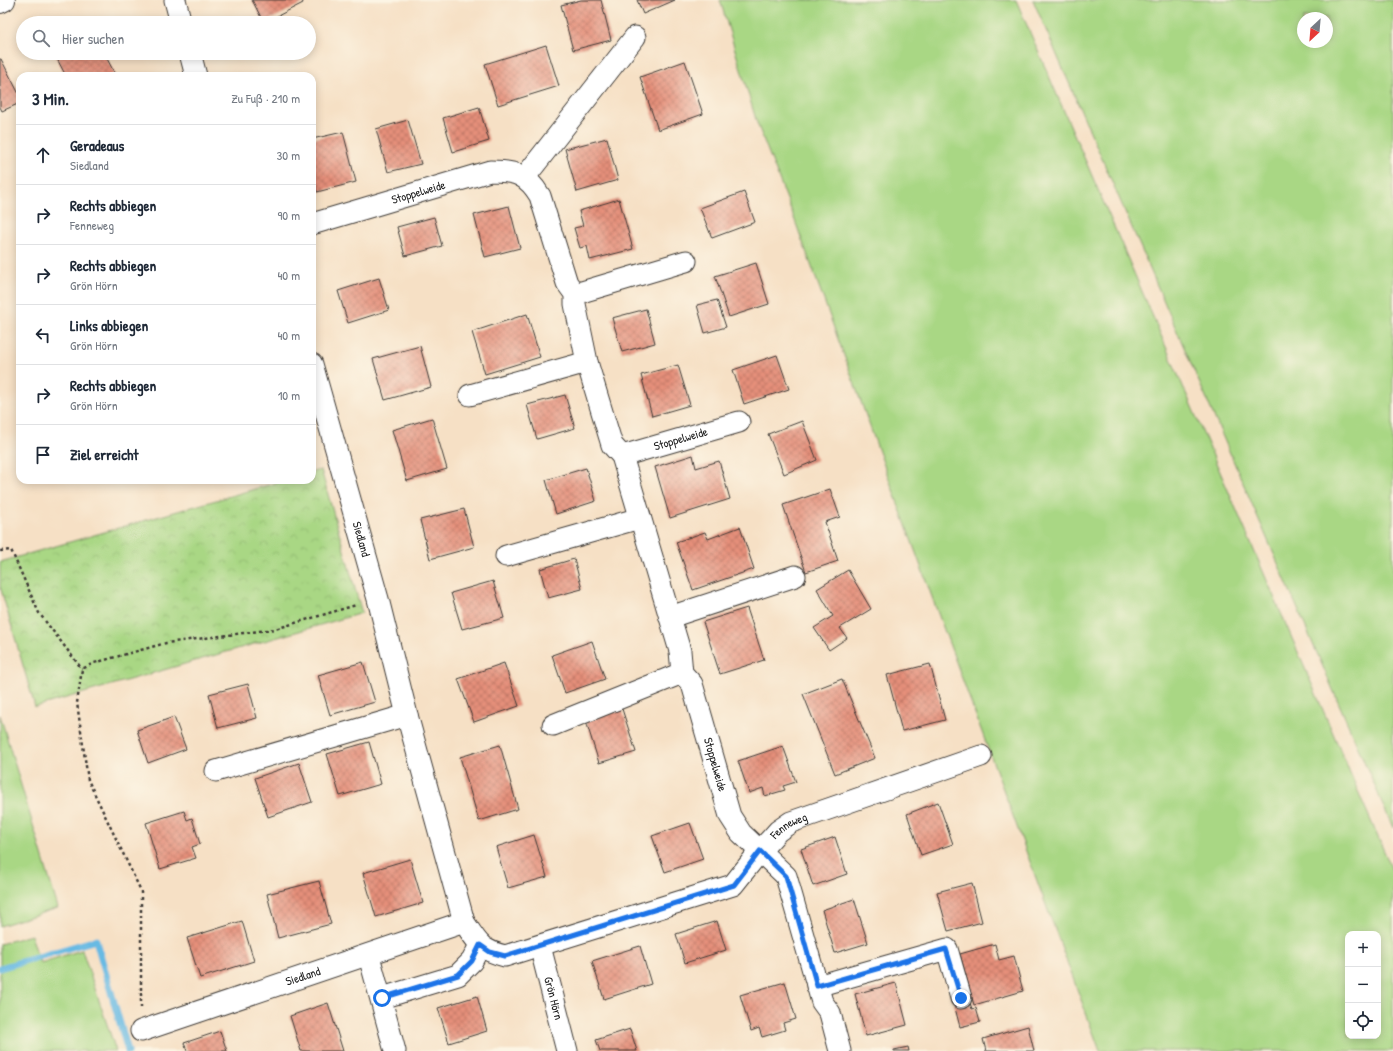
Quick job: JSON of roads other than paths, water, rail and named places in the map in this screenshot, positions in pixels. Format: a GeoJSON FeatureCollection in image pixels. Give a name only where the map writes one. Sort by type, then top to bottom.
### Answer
{"type":"FeatureCollection","features":[{"type":"Feature","properties":{"kind":"main road"},"geometry":{"type":"LineString","coordinates":[[0,2],[4,0]]}},
{"type":"Feature","properties":{"kind":"street"},"geometry":{"type":"LineString","coordinates":[[175,0],[179,16]]}},
{"type":"Feature","properties":{"kind":"street"},"geometry":{"type":"LineString","coordinates":[[553,725],[682,673],[680,651],[622,456],[612,445],[587,362],[575,304],[575,294],[567,283],[540,196],[534,185],[525,177],[635,36]]}},
{"type":"Feature","properties":{"kind":"street"},"geometry":{"type":"LineString","coordinates":[[192,60],[195,72]]}},
{"type":"Feature","properties":{"kind":"street","name":"Stoppelweide"},"geometry":{"type":"LineString","coordinates":[[316,223],[490,171],[509,171],[525,177]]}},
{"type":"Feature","properties":{"kind":"street"},"geometry":{"type":"LineString","coordinates":[[575,294],[686,261]]}},
{"type":"Feature","properties":{"kind":"street"},"geometry":{"type":"LineString","coordinates":[[470,395],[587,362]]}},
{"type":"Feature","properties":{"kind":"street","name":"Siedland"},"geometry":{"type":"LineString","coordinates":[[316,378],[378,599],[407,714],[464,922],[480,945]]}},
{"type":"Feature","properties":{"kind":"street","name":"Stoppelweide"},"geometry":{"type":"LineString","coordinates":[[622,456],[739,422]]}},
{"type":"Feature","properties":{"kind":"street"},"geometry":{"type":"LineString","coordinates":[[506,556],[640,518]]}},
{"type":"Feature","properties":{"kind":"street"},"geometry":{"type":"LineString","coordinates":[[670,617],[795,576]]}},
{"type":"Feature","properties":{"kind":"street","name":"Stoppelweide"},"geometry":{"type":"LineString","coordinates":[[682,673],[692,684],[730,816],[742,833],[760,851]]}},
{"type":"Feature","properties":{"kind":"street"},"geometry":{"type":"LineString","coordinates":[[216,771],[407,714]]}},
{"type":"Feature","properties":{"kind":"street","name":"Fenneweg"},"geometry":{"type":"LineString","coordinates":[[480,945],[490,952],[505,956],[734,885],[760,851],[778,832],[792,822],[981,756]]}},
{"type":"Feature","properties":{"kind":"street"},"geometry":{"type":"LineString","coordinates":[[760,851],[786,876],[817,986],[822,1002],[830,1013],[840,1051]]}},
{"type":"Feature","properties":{"kind":"street","name":"Siedland"},"geometry":{"type":"LineString","coordinates":[[141,1031],[369,956],[464,922]]}},
{"type":"Feature","properties":{"kind":"street"},"geometry":{"type":"LineString","coordinates":[[382,998],[458,975],[472,961],[480,945]]}},
{"type":"Feature","properties":{"kind":"street","name":"Grön Hörn"},"geometry":{"type":"LineString","coordinates":[[540,946],[567,1051]]}},
{"type":"Feature","properties":{"kind":"street"},"geometry":{"type":"LineString","coordinates":[[817,986],[946,949],[961,998]]}},
{"type":"Feature","properties":{"kind":"street"},"geometry":{"type":"LineString","coordinates":[[369,956],[382,998],[395,1051]]}},
{"type":"Feature","properties":{"kind":"waterway"},"geometry":{"type":"LineString","coordinates":[[0,968],[96,940],[128,1051]]}}]}
